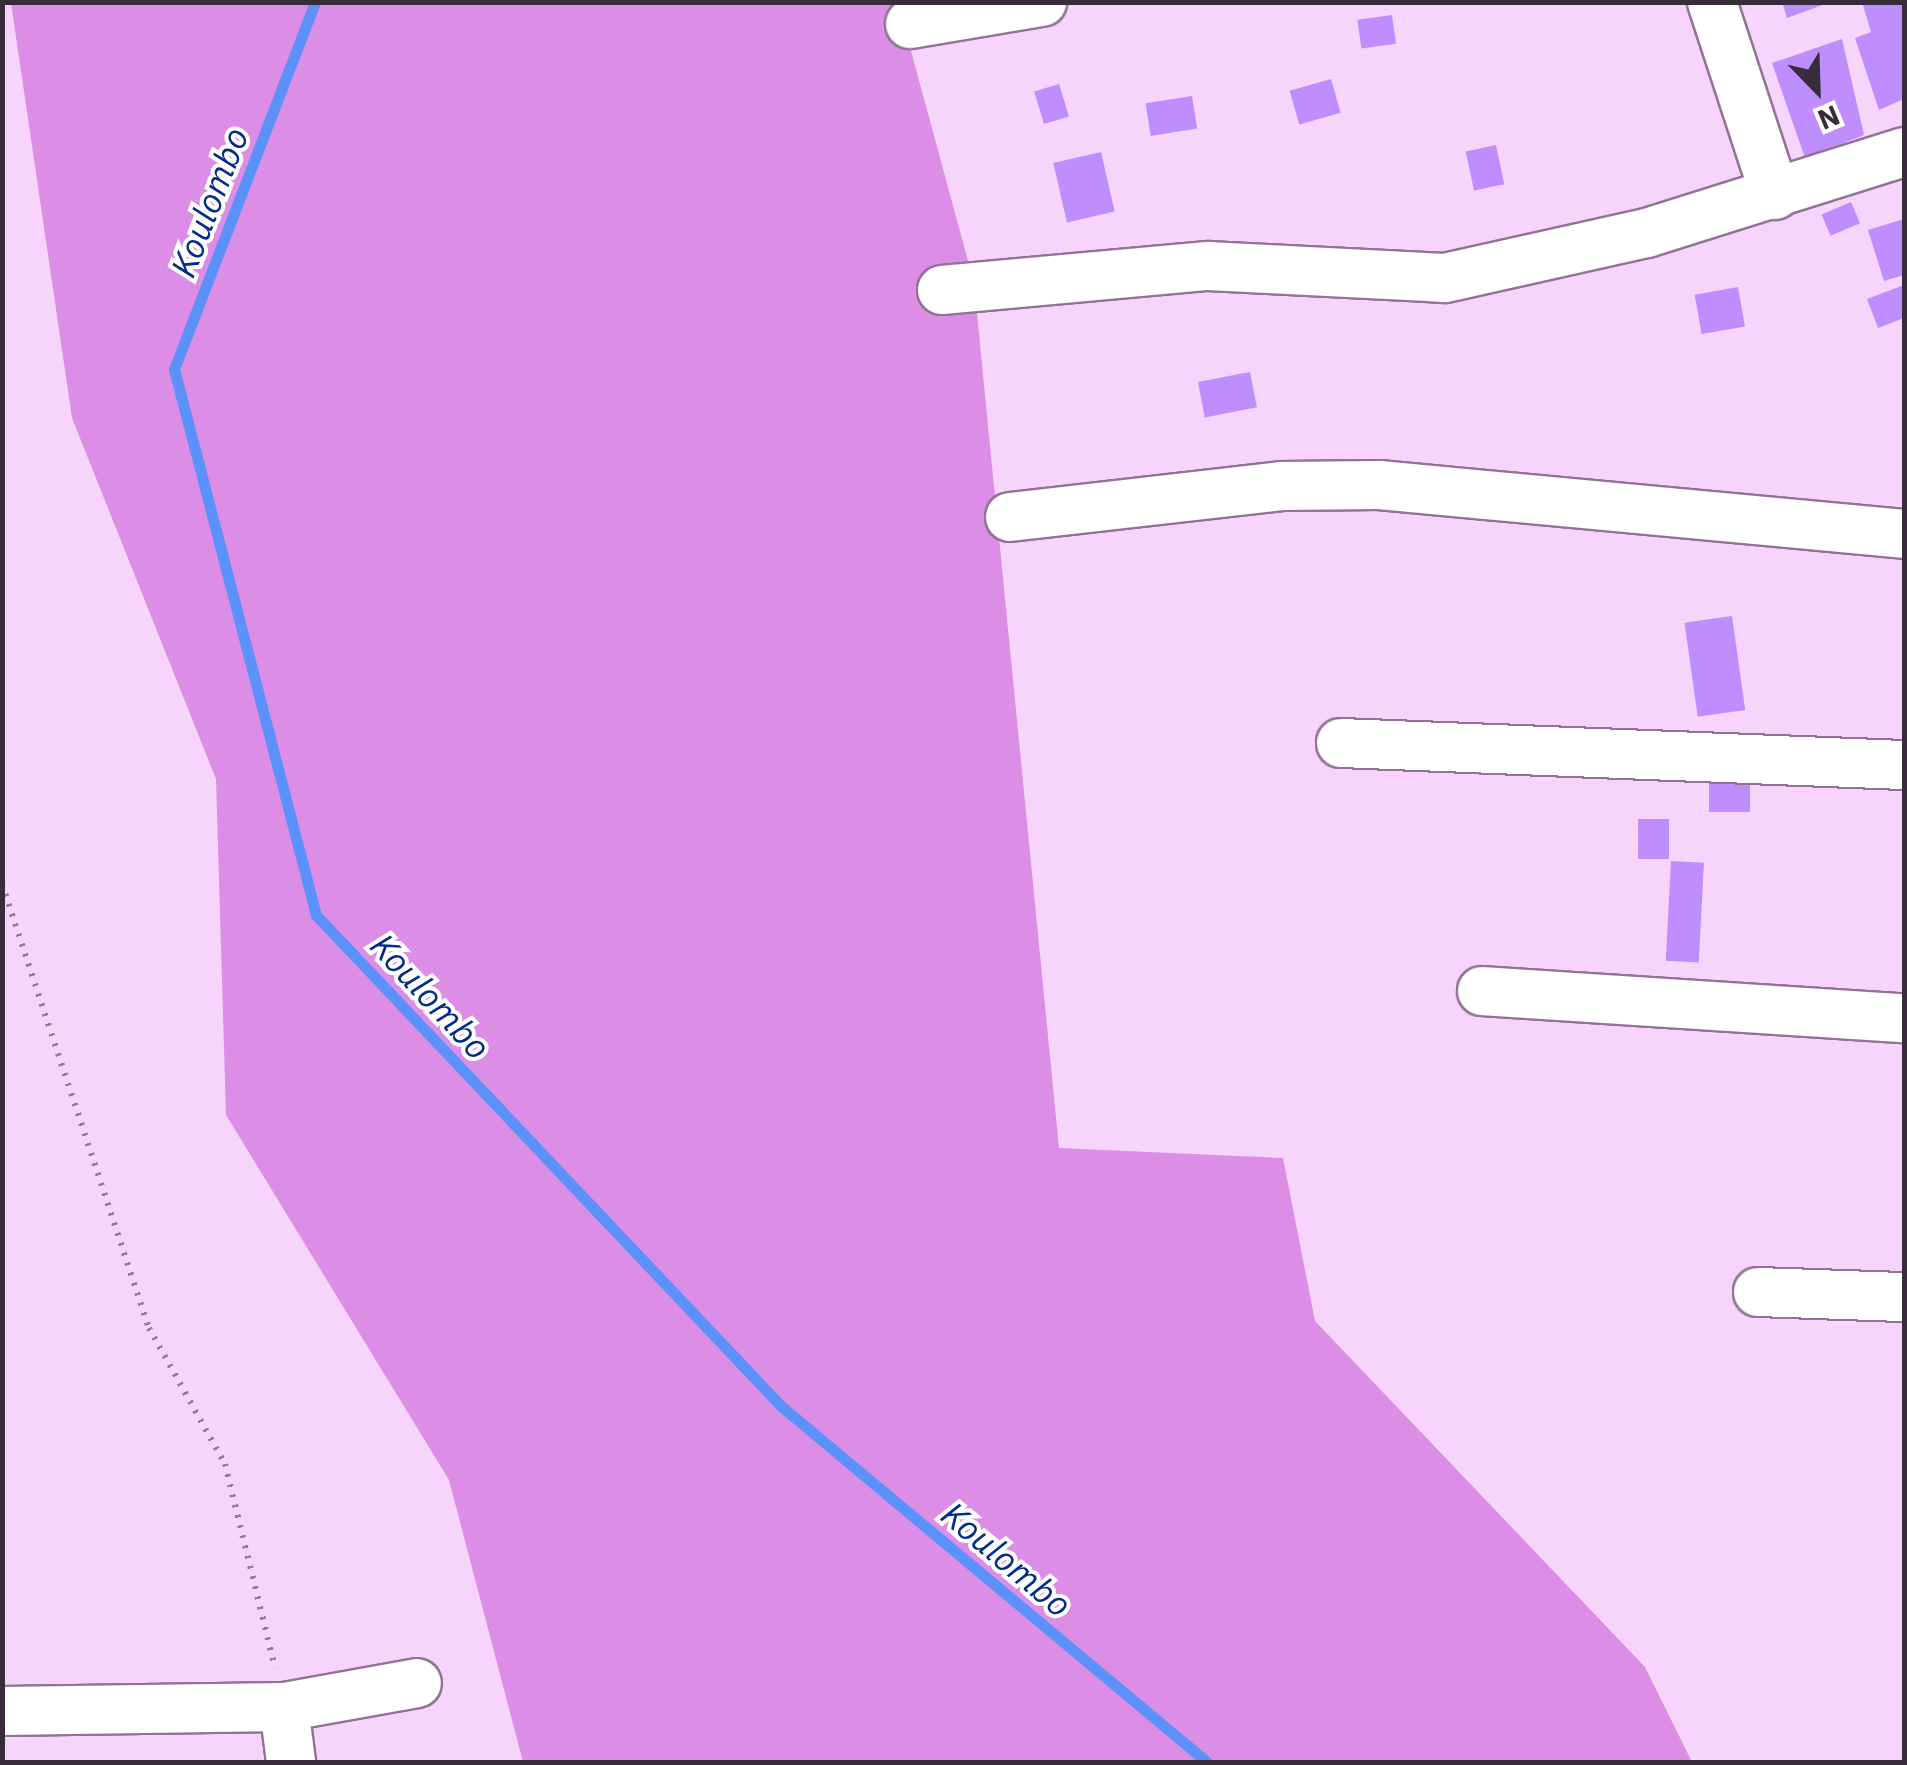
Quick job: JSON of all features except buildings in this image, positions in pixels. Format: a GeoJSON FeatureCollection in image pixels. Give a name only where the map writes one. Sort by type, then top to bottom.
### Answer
{"type":"FeatureCollection","features":[{"type":"Feature","properties":{"kind":"street"},"geometry":{"type":"LineString","coordinates":[[910,24],[1042,2]]}},
{"type":"Feature","properties":{"kind":"street"},"geometry":{"type":"LineString","coordinates":[[1712,2],[1774,195]]}},
{"type":"Feature","properties":{"kind":"street"},"geometry":{"type":"LineString","coordinates":[[942,290],[1208,266],[1445,278],[1774,195],[1904,152]]}},
{"type":"Feature","properties":{"kind":"street"},"geometry":{"type":"LineString","coordinates":[[1010,516],[1281,486],[1379,485],[1904,534]]}},
{"type":"Feature","properties":{"kind":"street"},"geometry":{"type":"LineString","coordinates":[[1341,744],[1904,766]]}},
{"type":"Feature","properties":{"kind":"street"},"geometry":{"type":"LineString","coordinates":[[1482,991],[1904,1018]]}},
{"type":"Feature","properties":{"kind":"street"},"geometry":{"type":"LineString","coordinates":[[1758,1292],[1904,1296]]}},
{"type":"Feature","properties":{"kind":"street"},"geometry":{"type":"LineString","coordinates":[[2,1712],[284,1706],[418,1683]]}},
{"type":"Feature","properties":{"kind":"street"},"geometry":{"type":"LineString","coordinates":[[284,1706],[291,1762]]}},
{"type":"Feature","properties":{"kind":"path"},"geometry":{"type":"LineString","coordinates":[[2,884],[149,1328],[225,1464],[284,1706]]}},
{"type":"Feature","properties":{"kind":"shaded area"},"geometry":{"type":"Polygon","coordinates":[[[11,3],[898,3],[974,283],[1059,1148],[1283,1158],[1315,1321],[1645,1667],[1692,1762],[523,1762],[449,1480],[226,1115],[216,779],[72,418],[11,3]]]}},
{"type":"Feature","properties":{"kind":"waterway","name":"Koulombo"},"geometry":{"type":"LineString","coordinates":[[315,2],[174,369],[316,915],[781,1406],[1207,1762]]}}]}
